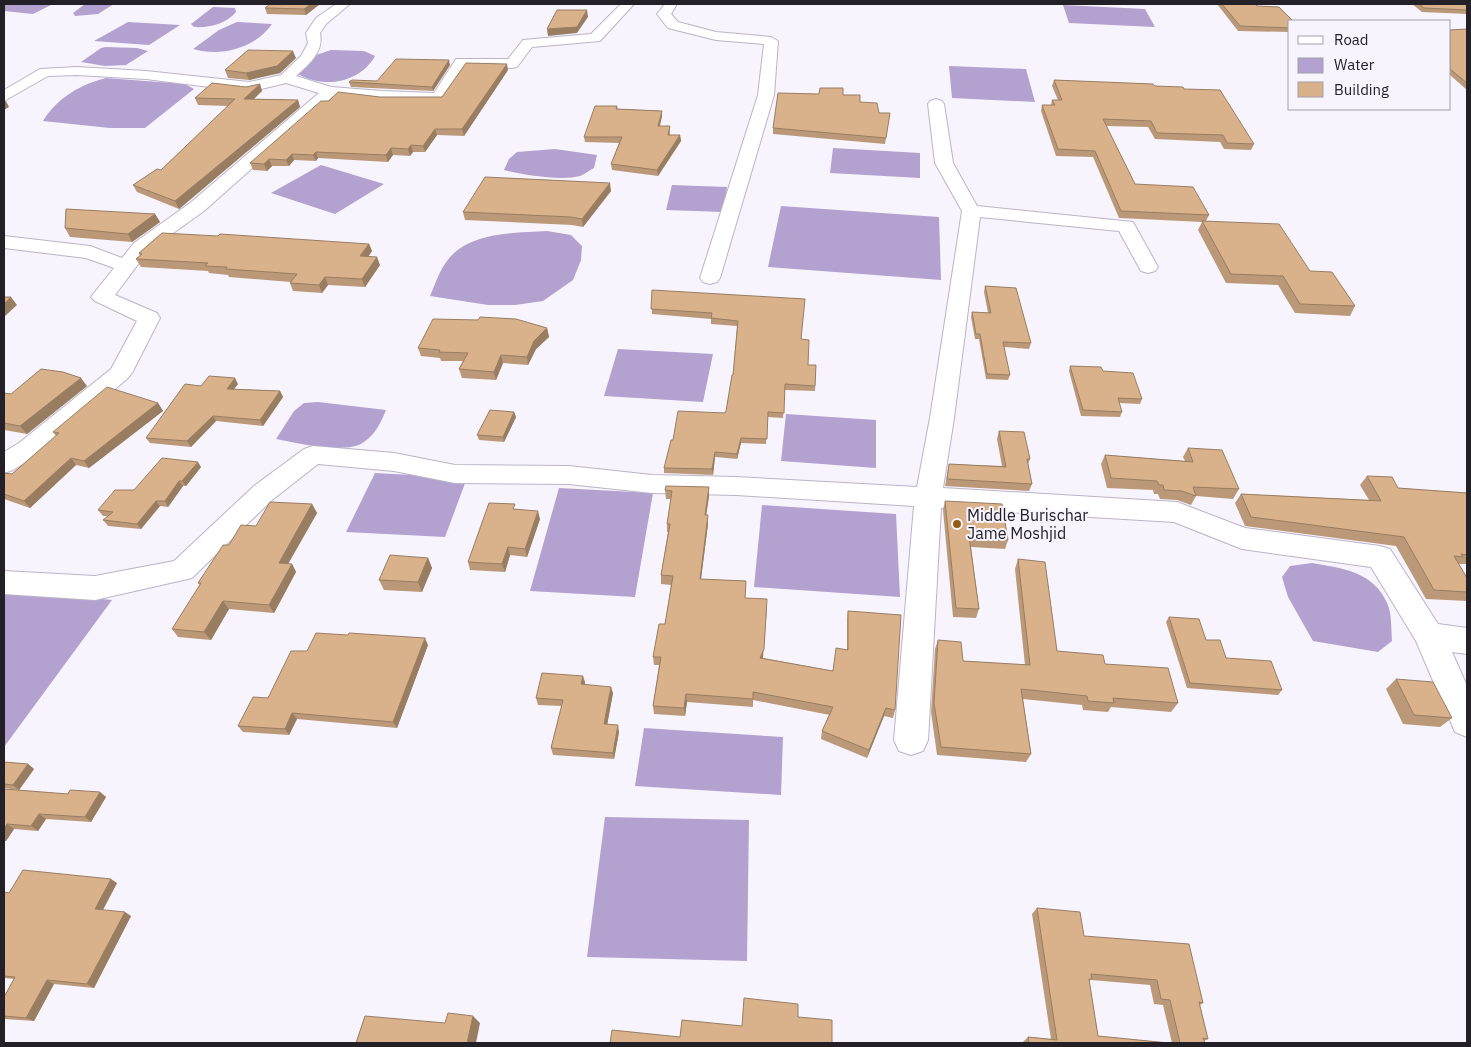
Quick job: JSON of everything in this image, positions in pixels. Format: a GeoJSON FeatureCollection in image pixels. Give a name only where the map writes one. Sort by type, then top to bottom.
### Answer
{"type":"FeatureCollection","features":[{"type":"Feature","properties":{"kind":"street"},"geometry":{"type":"LineString","coordinates":[[4,96],[46,72],[77,71],[146,75],[249,87],[286,78],[307,58],[315,43],[312,33],[321,21],[344,4]]}},
{"type":"Feature","properties":{"kind":"street"},"geometry":{"type":"LineString","coordinates":[[286,78],[330,91],[382,96],[439,98],[461,62],[512,64],[528,43],[595,38],[628,4],[634,4]]}},
{"type":"Feature","properties":{"kind":"street"},"geometry":{"type":"LineString","coordinates":[[670,4],[664,14],[673,25],[716,36],[772,41],[766,95],[710,278]]}},
{"type":"Feature","properties":{"kind":"street"},"geometry":{"type":"LineString","coordinates":[[4,464],[28,449],[120,373],[150,318],[102,297],[141,247],[197,207],[330,91]]}},
{"type":"Feature","properties":{"kind":"street"},"geometry":{"type":"LineString","coordinates":[[911,740],[928,498],[972,212],[944,162],[936,104]]}},
{"type":"Feature","properties":{"kind":"street"},"geometry":{"type":"LineString","coordinates":[[972,212],[1126,226],[1148,267]]}},
{"type":"Feature","properties":{"kind":"street"},"geometry":{"type":"LineString","coordinates":[[4,242],[90,252],[126,266]]}},
{"type":"Feature","properties":{"kind":"street"},"geometry":{"type":"LineString","coordinates":[[4,583],[95,588],[182,570],[263,493],[313,455],[394,462],[455,474],[569,475],[652,484],[736,486],[1177,512],[1242,538],[1380,556],[1429,636],[1467,722]]}},
{"type":"Feature","properties":{"kind":"street"},"geometry":{"type":"LineString","coordinates":[[1429,636],[1467,641]]}},
{"type":"Feature","properties":{"kind":"water"},"geometry":{"type":"Polygon","coordinates":[[[4,4],[53,4],[33,14],[4,11],[4,4]]]}},
{"type":"Feature","properties":{"kind":"water"},"geometry":{"type":"Polygon","coordinates":[[[85,4],[114,4],[98,14],[75,16],[73,13],[85,4]]]}},
{"type":"Feature","properties":{"kind":"water"},"geometry":{"type":"Polygon","coordinates":[[[1063,5],[1145,9],[1155,27],[1069,23],[1063,5]]]}},
{"type":"Feature","properties":{"kind":"water"},"geometry":{"type":"Polygon","coordinates":[[[213,7],[235,8],[236,12],[227,20],[211,26],[194,27],[191,24],[213,7]]]}},
{"type":"Feature","properties":{"kind":"water"},"geometry":{"type":"Polygon","coordinates":[[[128,22],[180,25],[149,45],[94,41],[128,22]]]}},
{"type":"Feature","properties":{"kind":"water"},"geometry":{"type":"Polygon","coordinates":[[[237,22],[272,24],[256,40],[236,49],[215,52],[193,49],[219,30],[237,22]]]}},
{"type":"Feature","properties":{"kind":"water"},"geometry":{"type":"Polygon","coordinates":[[[101,48],[137,48],[148,51],[126,65],[105,66],[81,62],[101,48]]]}},
{"type":"Feature","properties":{"kind":"water"},"geometry":{"type":"Polygon","coordinates":[[[331,50],[364,51],[375,56],[360,72],[351,78],[341,81],[319,81],[308,79],[298,74],[316,55],[331,50]]]}},
{"type":"Feature","properties":{"kind":"water"},"geometry":{"type":"Polygon","coordinates":[[[949,66],[1026,69],[1035,102],[952,98],[949,66]]]}},
{"type":"Feature","properties":{"kind":"water"},"geometry":{"type":"Polygon","coordinates":[[[106,78],[185,84],[194,89],[145,128],[110,128],[43,121],[55,105],[70,93],[106,78]]]}},
{"type":"Feature","properties":{"kind":"water"},"geometry":{"type":"Polygon","coordinates":[[[833,148],[920,153],[920,178],[830,173],[833,148]]]}},
{"type":"Feature","properties":{"kind":"water"},"geometry":{"type":"Polygon","coordinates":[[[555,149],[597,155],[594,168],[580,176],[563,178],[504,170],[509,159],[517,152],[555,149]]]}},
{"type":"Feature","properties":{"kind":"water"},"geometry":{"type":"Polygon","coordinates":[[[321,165],[384,184],[335,214],[271,193],[321,165]]]}},
{"type":"Feature","properties":{"kind":"water"},"geometry":{"type":"Polygon","coordinates":[[[672,185],[727,187],[723,212],[666,210],[672,185]]]}},
{"type":"Feature","properties":{"kind":"water"},"geometry":{"type":"Polygon","coordinates":[[[781,206],[939,217],[941,280],[768,267],[781,206]]]}},
{"type":"Feature","properties":{"kind":"water"},"geometry":{"type":"Polygon","coordinates":[[[547,231],[571,235],[582,246],[581,260],[573,280],[543,301],[515,305],[488,305],[430,296],[444,265],[456,251],[467,244],[492,236],[547,231]]]}},
{"type":"Feature","properties":{"kind":"water"},"geometry":{"type":"Polygon","coordinates":[[[618,349],[713,354],[703,402],[604,396],[618,349]]]}},
{"type":"Feature","properties":{"kind":"water"},"geometry":{"type":"Polygon","coordinates":[[[318,402],[386,410],[375,432],[364,442],[356,446],[346,448],[322,447],[276,439],[294,411],[304,403],[318,402]]]}},
{"type":"Feature","properties":{"kind":"water"},"geometry":{"type":"Polygon","coordinates":[[[786,414],[876,420],[876,468],[781,461],[786,414]]]}},
{"type":"Feature","properties":{"kind":"water"},"geometry":{"type":"Polygon","coordinates":[[[375,473],[467,478],[445,537],[346,532],[375,473]]]}},
{"type":"Feature","properties":{"kind":"water"},"geometry":{"type":"Polygon","coordinates":[[[559,488],[653,493],[635,597],[530,591],[559,488]]]}},
{"type":"Feature","properties":{"kind":"water"},"geometry":{"type":"Polygon","coordinates":[[[762,505],[896,514],[900,597],[754,587],[762,505]]]}},
{"type":"Feature","properties":{"kind":"water"},"geometry":{"type":"Polygon","coordinates":[[[1312,563],[1356,573],[1374,584],[1389,607],[1392,641],[1378,652],[1313,641],[1288,597],[1282,577],[1290,566],[1312,563]]]}},
{"type":"Feature","properties":{"kind":"water"},"geometry":{"type":"Polygon","coordinates":[[[4,589],[112,600],[4,747],[4,589]]]}},
{"type":"Feature","properties":{"kind":"water"},"geometry":{"type":"Polygon","coordinates":[[[644,728],[783,737],[781,795],[635,786],[644,728]]]}},
{"type":"Feature","properties":{"kind":"water"},"geometry":{"type":"Polygon","coordinates":[[[605,817],[749,820],[747,961],[587,957],[605,817]]]}},
{"type":"Feature","properties":{"kind":"building"},"geometry":{"type":"Polygon","coordinates":[[[270,4],[311,4],[304,9],[265,8],[270,4]]]}},
{"type":"Feature","properties":{"kind":"building"},"geometry":{"type":"Polygon","coordinates":[[[1222,4],[1255,4],[1257,6],[1279,7],[1292,20],[1288,20],[1288,28],[1240,26],[1222,4]]]}},
{"type":"Feature","properties":{"kind":"building"},"geometry":{"type":"Polygon","coordinates":[[[1419,4],[1467,4],[1467,10],[1424,8],[1419,4]]]}},
{"type":"Feature","properties":{"kind":"building"},"geometry":{"type":"Polygon","coordinates":[[[557,10],[587,10],[577,27],[547,29],[557,10]]]}},
{"type":"Feature","properties":{"kind":"building"},"geometry":{"type":"Polygon","coordinates":[[[1467,29],[1467,83],[1451,70],[1451,30],[1467,29]]]}},
{"type":"Feature","properties":{"kind":"building"},"geometry":{"type":"Polygon","coordinates":[[[248,50],[293,51],[277,66],[246,73],[225,70],[248,50]]]}},
{"type":"Feature","properties":{"kind":"building"},"geometry":{"type":"Polygon","coordinates":[[[396,59],[449,60],[432,87],[349,82],[352,80],[377,81],[396,59]]]}},
{"type":"Feature","properties":{"kind":"building"},"geometry":{"type":"Polygon","coordinates":[[[466,63],[507,64],[462,129],[435,129],[423,146],[411,145],[408,149],[391,148],[386,155],[316,152],[313,155],[292,154],[286,160],[269,159],[264,164],[250,163],[321,101],[329,101],[338,92],[380,97],[442,97],[466,63]]]}},
{"type":"Feature","properties":{"kind":"building"},"geometry":{"type":"Polygon","coordinates":[[[1054,80],[1153,84],[1155,86],[1183,87],[1184,89],[1220,90],[1254,144],[1227,143],[1223,135],[1157,133],[1151,121],[1103,119],[1135,184],[1193,187],[1209,215],[1121,211],[1095,151],[1058,149],[1042,105],[1055,105],[1052,100],[1062,100],[1054,80]]]}},
{"type":"Feature","properties":{"kind":"building"},"geometry":{"type":"Polygon","coordinates":[[[212,83],[246,87],[260,84],[244,99],[298,100],[175,201],[133,185],[157,169],[161,170],[235,99],[195,98],[212,83]]]}},
{"type":"Feature","properties":{"kind":"building"},"geometry":{"type":"Polygon","coordinates":[[[820,88],[843,88],[843,95],[860,95],[860,102],[877,103],[879,113],[890,113],[886,138],[773,128],[778,93],[819,94],[820,88]]]}},
{"type":"Feature","properties":{"kind":"building"},"geometry":{"type":"Polygon","coordinates":[[[595,106],[617,106],[616,109],[662,111],[658,126],[670,126],[668,135],[680,135],[657,170],[611,164],[622,137],[584,137],[595,106]]]}},
{"type":"Feature","properties":{"kind":"building"},"geometry":{"type":"Polygon","coordinates":[[[485,177],[610,183],[582,219],[463,212],[485,177]]]}},
{"type":"Feature","properties":{"kind":"building"},"geometry":{"type":"Polygon","coordinates":[[[66,209],[155,214],[128,234],[65,228],[66,209]]]}},
{"type":"Feature","properties":{"kind":"building"},"geometry":{"type":"Polygon","coordinates":[[[1202,221],[1279,224],[1310,271],[1332,272],[1355,306],[1300,304],[1283,276],[1231,274],[1202,221]]]}},
{"type":"Feature","properties":{"kind":"building"},"geometry":{"type":"Polygon","coordinates":[[[162,233],[218,236],[220,234],[369,244],[360,256],[377,257],[362,279],[325,277],[319,285],[290,283],[297,274],[205,266],[208,263],[136,259],[142,254],[139,253],[162,233]]]}},
{"type":"Feature","properties":{"kind":"building"},"geometry":{"type":"Polygon","coordinates":[[[985,286],[1016,288],[1031,343],[1003,342],[1010,375],[987,374],[980,334],[976,334],[972,312],[991,313],[985,286]]]}},
{"type":"Feature","properties":{"kind":"building"},"geometry":{"type":"Polygon","coordinates":[[[652,290],[805,299],[801,339],[809,340],[808,365],[816,365],[815,386],[785,384],[784,413],[768,412],[767,439],[741,438],[737,454],[715,452],[712,469],[664,468],[671,440],[673,440],[678,411],[725,413],[733,375],[738,321],[711,318],[712,313],[651,309],[652,290]]]}},
{"type":"Feature","properties":{"kind":"building"},"geometry":{"type":"Polygon","coordinates":[[[4,297],[11,297],[4,304],[4,297]]]}},
{"type":"Feature","properties":{"kind":"building"},"geometry":{"type":"Polygon","coordinates":[[[480,317],[516,319],[547,328],[534,341],[527,357],[501,355],[494,372],[459,369],[468,353],[439,352],[440,350],[418,348],[433,319],[478,320],[480,317]]]}},
{"type":"Feature","properties":{"kind":"building"},"geometry":{"type":"Polygon","coordinates":[[[1070,366],[1101,367],[1103,371],[1133,373],[1142,399],[1118,398],[1122,412],[1083,410],[1070,366]]]}},
{"type":"Feature","properties":{"kind":"building"},"geometry":{"type":"Polygon","coordinates":[[[41,369],[63,372],[81,378],[20,426],[4,423],[4,393],[11,394],[41,369]]]}},
{"type":"Feature","properties":{"kind":"building"},"geometry":{"type":"Polygon","coordinates":[[[209,376],[235,378],[227,389],[280,391],[260,420],[213,416],[187,441],[146,438],[185,384],[201,386],[209,376]]]}},
{"type":"Feature","properties":{"kind":"building"},"geometry":{"type":"Polygon","coordinates":[[[107,387],[158,403],[84,461],[71,458],[24,501],[4,494],[4,473],[12,474],[59,433],[53,432],[107,387]]]}},
{"type":"Feature","properties":{"kind":"building"},"geometry":{"type":"Polygon","coordinates":[[[490,410],[514,412],[503,437],[477,435],[490,410]]]}},
{"type":"Feature","properties":{"kind":"building"},"geometry":{"type":"Polygon","coordinates":[[[999,431],[1024,432],[1030,459],[1027,459],[1032,484],[947,479],[949,464],[1006,467],[999,431]]]}},
{"type":"Feature","properties":{"kind":"building"},"geometry":{"type":"Polygon","coordinates":[[[1188,448],[1222,450],[1239,489],[1193,487],[1196,496],[1182,491],[1164,490],[1163,485],[1159,485],[1157,481],[1111,478],[1105,455],[1193,462],[1188,448]]]}},
{"type":"Feature","properties":{"kind":"building"},"geometry":{"type":"Polygon","coordinates":[[[162,458],[198,462],[182,481],[179,481],[165,501],[156,501],[137,524],[103,520],[113,512],[98,510],[115,490],[134,490],[162,458]]]}},
{"type":"Feature","properties":{"kind":"building"},"geometry":{"type":"Polygon","coordinates":[[[1367,476],[1392,477],[1398,488],[1467,493],[1467,555],[1461,554],[1463,557],[1454,556],[1467,578],[1467,592],[1434,590],[1404,537],[1251,517],[1241,494],[1381,501],[1367,476]]]}},
{"type":"Feature","properties":{"kind":"building"},"geometry":{"type":"Polygon","coordinates":[[[666,486],[709,487],[705,515],[708,515],[700,579],[746,581],[745,598],[767,599],[764,649],[760,658],[833,671],[836,648],[848,650],[848,611],[901,615],[895,710],[886,708],[869,750],[822,731],[833,707],[753,692],[753,699],[686,694],[684,708],[653,706],[661,657],[653,657],[659,624],[665,624],[673,576],[661,575],[670,524],[667,524],[672,491],[665,490],[666,486]]]}},
{"type":"Feature","properties":{"kind":"building"},"geometry":{"type":"Polygon","coordinates":[[[945,501],[1002,504],[1008,540],[969,537],[979,609],[956,608],[945,501]]]}},
{"type":"Feature","properties":{"kind":"building"},"geometry":{"type":"Polygon","coordinates":[[[270,502],[312,504],[279,563],[292,564],[269,605],[223,601],[204,632],[172,629],[201,583],[198,583],[223,545],[229,545],[241,525],[256,526],[270,502]]]}},
{"type":"Feature","properties":{"kind":"building"},"geometry":{"type":"Polygon","coordinates":[[[489,503],[515,504],[513,509],[538,511],[525,549],[508,547],[502,564],[468,562],[489,503]]]}},
{"type":"Feature","properties":{"kind":"building"},"geometry":{"type":"Polygon","coordinates":[[[390,555],[428,558],[418,582],[379,580],[390,555]]]}},
{"type":"Feature","properties":{"kind":"building"},"geometry":{"type":"Polygon","coordinates":[[[1018,559],[1045,562],[1057,651],[1103,655],[1105,664],[1168,668],[1178,703],[1113,698],[1114,703],[1088,701],[1087,696],[1021,689],[1031,754],[941,747],[934,703],[938,640],[961,642],[963,661],[1030,665],[1018,559]]]}},
{"type":"Feature","properties":{"kind":"building"},"geometry":{"type":"Polygon","coordinates":[[[1169,617],[1199,619],[1206,640],[1220,640],[1226,658],[1271,661],[1282,690],[1190,683],[1169,617]]]}},
{"type":"Feature","properties":{"kind":"building"},"geometry":{"type":"Polygon","coordinates":[[[316,633],[348,635],[349,633],[425,638],[393,722],[292,713],[285,729],[238,726],[253,697],[268,698],[291,651],[307,651],[316,633]]]}},
{"type":"Feature","properties":{"kind":"building"},"geometry":{"type":"Polygon","coordinates":[[[542,673],[583,676],[581,684],[611,687],[604,724],[618,725],[613,753],[551,748],[563,700],[536,698],[542,673]]]}},
{"type":"Feature","properties":{"kind":"building"},"geometry":{"type":"Polygon","coordinates":[[[1396,679],[1433,682],[1452,718],[1414,715],[1396,679]]]}},
{"type":"Feature","properties":{"kind":"building"},"geometry":{"type":"Polygon","coordinates":[[[4,762],[28,764],[13,785],[4,784],[4,762]]]}},
{"type":"Feature","properties":{"kind":"building"},"geometry":{"type":"Polygon","coordinates":[[[4,789],[68,794],[70,790],[100,792],[85,817],[39,814],[31,826],[7,824],[4,829],[4,789]]]}},
{"type":"Feature","properties":{"kind":"building"},"geometry":{"type":"Polygon","coordinates":[[[23,870],[111,879],[95,909],[125,912],[87,984],[47,980],[26,1018],[4,1016],[4,997],[15,977],[4,976],[4,892],[9,893],[23,870]]]}},
{"type":"Feature","properties":{"kind":"building"},"geometry":{"type":"Polygon","coordinates":[[[1037,908],[1080,912],[1084,936],[1189,944],[1203,1003],[1199,1002],[1208,1039],[1203,1038],[1205,1043],[1180,1043],[1170,1000],[1161,999],[1157,980],[1091,974],[1092,979],[1089,979],[1098,1036],[1169,1043],[1029,1043],[1028,1037],[1057,1040],[1037,908]]]}},
{"type":"Feature","properties":{"kind":"building"},"geometry":{"type":"Polygon","coordinates":[[[744,998],[798,1004],[798,1017],[832,1020],[832,1043],[610,1043],[612,1030],[680,1037],[682,1020],[742,1026],[744,998]]]}},
{"type":"Feature","properties":{"kind":"building"},"geometry":{"type":"Polygon","coordinates":[[[448,1013],[473,1016],[467,1043],[356,1043],[365,1016],[445,1023],[448,1013]]]}},
{"type":"Feature","properties":{"kind":"place","name":"Middle Burischar Jame Moshjid"},"geometry":{"type":"Point","coordinates":[957,524]}}]}
